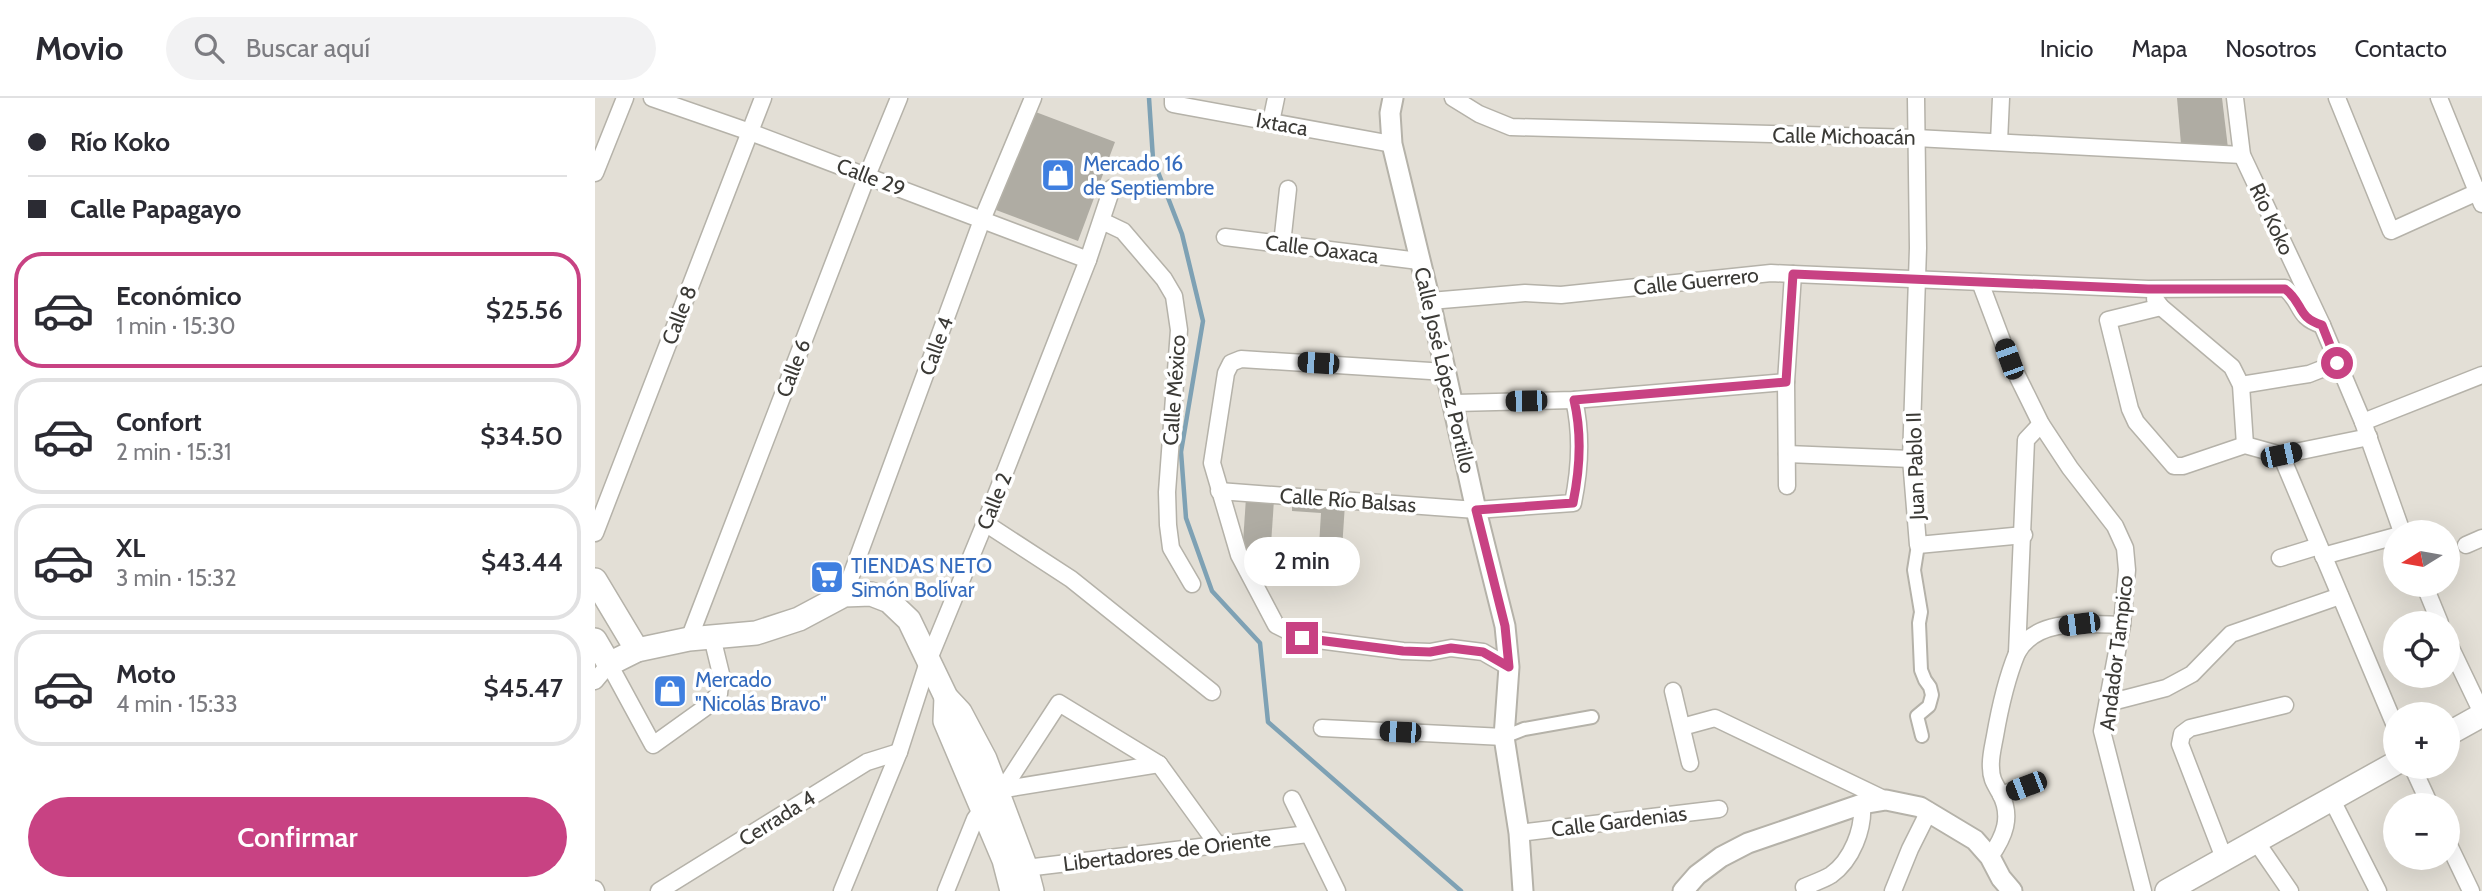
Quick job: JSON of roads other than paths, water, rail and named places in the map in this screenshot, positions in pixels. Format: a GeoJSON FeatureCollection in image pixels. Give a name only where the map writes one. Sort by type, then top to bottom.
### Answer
{"type":"FeatureCollection","features":[{"type":"Feature","properties":{"kind":"main road"},"geometry":{"type":"LineString","coordinates":[[595,580],[637,650]]}},
{"type":"Feature","properties":{"kind":"main road"},"geometry":{"type":"LineString","coordinates":[[595,640],[602,673],[637,650],[689,639],[756,633],[799,619],[844,595],[871,594],[889,601],[909,620],[946,696],[960,712],[985,759],[1000,790],[1032,891]]}},
{"type":"Feature","properties":{"kind":"main road"},"geometry":{"type":"LineString","coordinates":[[946,696],[945,721],[1004,860],[1012,891]]}},
{"type":"Feature","properties":{"kind":"main road"},"geometry":{"type":"LineString","coordinates":[[2460,727],[2482,714]]}},
{"type":"Feature","properties":{"kind":"main road"},"geometry":{"type":"LineString","coordinates":[[2175,889],[2255,840],[2383,770]]}},
{"type":"Feature","properties":{"kind":"street"},"geometry":{"type":"LineString","coordinates":[[595,173],[625,98]]}},
{"type":"Feature","properties":{"kind":"street","name":"Calle 29"},"geometry":{"type":"LineString","coordinates":[[652,98],[750,132],[1088,260]]}},
{"type":"Feature","properties":{"kind":"street","name":"Calle 8"},"geometry":{"type":"LineString","coordinates":[[595,533],[763,98]]}},
{"type":"Feature","properties":{"kind":"street","name":"Calle 6"},"geometry":{"type":"LineString","coordinates":[[689,639],[899,98]]}},
{"type":"Feature","properties":{"kind":"street","name":"Calle 4"},"geometry":{"type":"LineString","coordinates":[[844,595],[982,219],[1033,98]]}},
{"type":"Feature","properties":{"kind":"street"},"geometry":{"type":"LineString","coordinates":[[1271,122],[1276,98]]}},
{"type":"Feature","properties":{"kind":"street","name":"Calle José López Portillo"},"geometry":{"type":"LineString","coordinates":[[1392,98],[1392,144],[1455,403],[1476,510],[1505,626],[1509,667],[1504,737],[1519,833],[1523,891]]}},
{"type":"Feature","properties":{"kind":"street","name":"Calle Michoacán"},"geometry":{"type":"LineString","coordinates":[[1453,98],[1479,114],[1511,127],[1916,138],[2242,155]]}},
{"type":"Feature","properties":{"kind":"street","name":"Juan Pablo II"},"geometry":{"type":"LineString","coordinates":[[1916,98],[1917,281],[1911,459],[1918,545]]}},
{"type":"Feature","properties":{"kind":"street"},"geometry":{"type":"LineString","coordinates":[[1999,142],[2001,98]]}},
{"type":"Feature","properties":{"kind":"street","name":"Río Koko"},"geometry":{"type":"LineString","coordinates":[[2235,98],[2242,155],[2322,325],[2366,429],[2398,520]]}},
{"type":"Feature","properties":{"kind":"street"},"geometry":{"type":"LineString","coordinates":[[2338,98],[2391,231],[2481,195],[2439,98]]}},
{"type":"Feature","properties":{"kind":"street","name":"Ixtaca"},"geometry":{"type":"LineString","coordinates":[[1173,101],[1392,144]]}},
{"type":"Feature","properties":{"kind":"street","name":"Calle 2"},"geometry":{"type":"LineString","coordinates":[[842,891],[899,752],[929,659],[1088,260],[1112,188]]}},
{"type":"Feature","properties":{"kind":"street"},"geometry":{"type":"LineString","coordinates":[[1282,244],[1288,189]]}},
{"type":"Feature","properties":{"kind":"street","name":"Calle México"},"geometry":{"type":"LineString","coordinates":[[1102,222],[1123,231],[1164,279],[1174,296],[1179,330],[1167,492],[1168,525],[1171,548],[1192,584]]}},
{"type":"Feature","properties":{"kind":"street","name":"Calle Oaxaca"},"geometry":{"type":"LineString","coordinates":[[1225,237],[1419,261]]}},
{"type":"Feature","properties":{"kind":"street","name":"Calle Guerrero"},"geometry":{"type":"LineString","coordinates":[[1430,301],[1525,293],[1561,295],[1771,273],[2148,289],[2285,289],[2292,294],[2306,318],[2322,325]]}},
{"type":"Feature","properties":{"kind":"street"},"geometry":{"type":"LineString","coordinates":[[1787,486],[1786,382],[1793,274]]}},
{"type":"Feature","properties":{"kind":"street","name":"Andador Tampico"},"geometry":{"type":"LineString","coordinates":[[1980,282],[2009,359],[2041,424],[2070,468],[2115,526],[2125,548],[2127,570],[2122,625],[2102,731],[2143,891]]}},
{"type":"Feature","properties":{"kind":"street"},"geometry":{"type":"LineString","coordinates":[[2148,289],[2161,307],[2206,348],[2232,367],[2241,385],[2245,445]]}},
{"type":"Feature","properties":{"kind":"street"},"geometry":{"type":"LineString","coordinates":[[2161,307],[2108,320],[2130,409],[2136,422],[2174,466],[2183,466],[2245,445],[2281,455],[2366,429],[2482,375]]}},
{"type":"Feature","properties":{"kind":"street"},"geometry":{"type":"LineString","coordinates":[[1446,372],[1241,359],[1231,363],[1226,373],[1212,463],[1239,555],[1276,625],[1302,638],[1403,651],[1430,652],[1451,648],[1483,652],[1509,667]]}},
{"type":"Feature","properties":{"kind":"street"},"geometry":{"type":"LineString","coordinates":[[2241,385],[2309,374],[2337,363]]}},
{"type":"Feature","properties":{"kind":"street"},"geometry":{"type":"LineString","coordinates":[[1455,403],[1574,400],[1786,382]]}},
{"type":"Feature","properties":{"kind":"street","name":"Calle Río Balsas"},"geometry":{"type":"LineString","coordinates":[[1219,491],[1476,510],[1573,503],[1579,476],[1579,442],[1574,400]]}},
{"type":"Feature","properties":{"kind":"street"},"geometry":{"type":"LineString","coordinates":[[2017,653],[2026,440],[2041,424]]}},
{"type":"Feature","properties":{"kind":"street"},"geometry":{"type":"LineString","coordinates":[[1787,454],[1911,459]]}},
{"type":"Feature","properties":{"kind":"street"},"geometry":{"type":"LineString","coordinates":[[2281,455],[2385,702]]}},
{"type":"Feature","properties":{"kind":"street"},"geometry":{"type":"LineString","coordinates":[[985,523],[1071,579],[1212,692]]}},
{"type":"Feature","properties":{"kind":"street"},"geometry":{"type":"LineString","coordinates":[[1922,736],[1917,716],[1929,706],[1932,695],[1921,670],[1921,612],[1915,570],[1918,545],[2024,535]]}},
{"type":"Feature","properties":{"kind":"street"},"geometry":{"type":"LineString","coordinates":[[2466,545],[2482,538]]}},
{"type":"Feature","properties":{"kind":"street"},"geometry":{"type":"LineString","coordinates":[[2280,558],[2383,539]]}},
{"type":"Feature","properties":{"kind":"street"},"geometry":{"type":"LineString","coordinates":[[2108,703],[2166,688],[2192,674],[2231,634],[2340,596]]}},
{"type":"Feature","properties":{"kind":"street"},"geometry":{"type":"LineString","coordinates":[[1990,857],[2002,840],[2007,822],[2001,795],[1992,781],[1990,765],[2008,673],[2017,653],[2031,635],[2054,627],[2079,624],[2122,625]]}},
{"type":"Feature","properties":{"kind":"street"},"geometry":{"type":"LineString","coordinates":[[602,673],[653,745],[706,707],[719,694],[722,674],[712,637]]}},
{"type":"Feature","properties":{"kind":"street"},"geometry":{"type":"LineString","coordinates":[[2460,667],[2482,714]]}},
{"type":"Feature","properties":{"kind":"street"},"geometry":{"type":"LineString","coordinates":[[1673,691],[1690,763]]}},
{"type":"Feature","properties":{"kind":"street"},"geometry":{"type":"LineString","coordinates":[[1000,790],[1059,703],[1159,764],[1217,844]]}},
{"type":"Feature","properties":{"kind":"street"},"geometry":{"type":"LineString","coordinates":[[2224,858],[2180,744],[2182,734],[2190,728],[2284,705]]}},
{"type":"Feature","properties":{"kind":"street"},"geometry":{"type":"LineString","coordinates":[[1322,728],[1504,737],[1524,729],[1592,717]]}},
{"type":"Feature","properties":{"kind":"street"},"geometry":{"type":"LineString","coordinates":[[1682,727],[1715,718],[1886,800],[1929,811],[1975,840],[1990,857],[2001,878],[2012,891]]}},
{"type":"Feature","properties":{"kind":"street","name":"Cerrada 4"},"geometry":{"type":"LineString","coordinates":[[659,891],[867,762],[899,752]]}},
{"type":"Feature","properties":{"kind":"street"},"geometry":{"type":"LineString","coordinates":[[1000,790],[1159,764]]}},
{"type":"Feature","properties":{"kind":"street"},"geometry":{"type":"LineString","coordinates":[[2001,795],[2026,786]]}},
{"type":"Feature","properties":{"kind":"street"},"geometry":{"type":"LineString","coordinates":[[1292,799],[1337,891]]}},
{"type":"Feature","properties":{"kind":"street"},"geometry":{"type":"LineString","coordinates":[[2331,799],[2378,891]]}},
{"type":"Feature","properties":{"kind":"street"},"geometry":{"type":"LineString","coordinates":[[1683,891],[1697,875],[1721,857],[1748,843],[1862,804],[1886,800]]}},
{"type":"Feature","properties":{"kind":"street"},"geometry":{"type":"LineString","coordinates":[[1800,889],[1832,874],[1845,858],[1861,830],[1862,804]]}},
{"type":"Feature","properties":{"kind":"street"},"geometry":{"type":"LineString","coordinates":[[946,891],[975,819],[982,809]]}},
{"type":"Feature","properties":{"kind":"street","name":"Calle Gardenias"},"geometry":{"type":"LineString","coordinates":[[1519,833],[1719,809]]}},
{"type":"Feature","properties":{"kind":"street"},"geometry":{"type":"LineString","coordinates":[[1893,891],[1929,811]]}},
{"type":"Feature","properties":{"kind":"street","name":"Libertadores de Oriente"},"geometry":{"type":"LineString","coordinates":[[1026,868],[1308,834]]}},
{"type":"Feature","properties":{"kind":"street"},"geometry":{"type":"LineString","coordinates":[[2255,840],[2290,891]]}},
{"type":"Feature","properties":{"kind":"street"},"geometry":{"type":"LineString","coordinates":[[2460,868],[2471,891]]}},
{"type":"Feature","properties":{"kind":"waterway"},"geometry":{"type":"LineString","coordinates":[[1149,98],[1153,159],[1182,234],[1203,321],[1181,452],[1186,518],[1212,591],[1260,643],[1268,722],[1461,891]]}},
{"type":"Feature","properties":{"kind":"place","name":"Mercado 16 de Septiembre"},"geometry":{"type":"Point","coordinates":[1058,175]}},
{"type":"Feature","properties":{"kind":"place","name":"TIENDAS NETO Simón Bolívar"},"geometry":{"type":"Point","coordinates":[827,577]}},
{"type":"Feature","properties":{"kind":"place","name":"Mercado \"Nicolás Bravo\""},"geometry":{"type":"Point","coordinates":[670,691]}}]}
